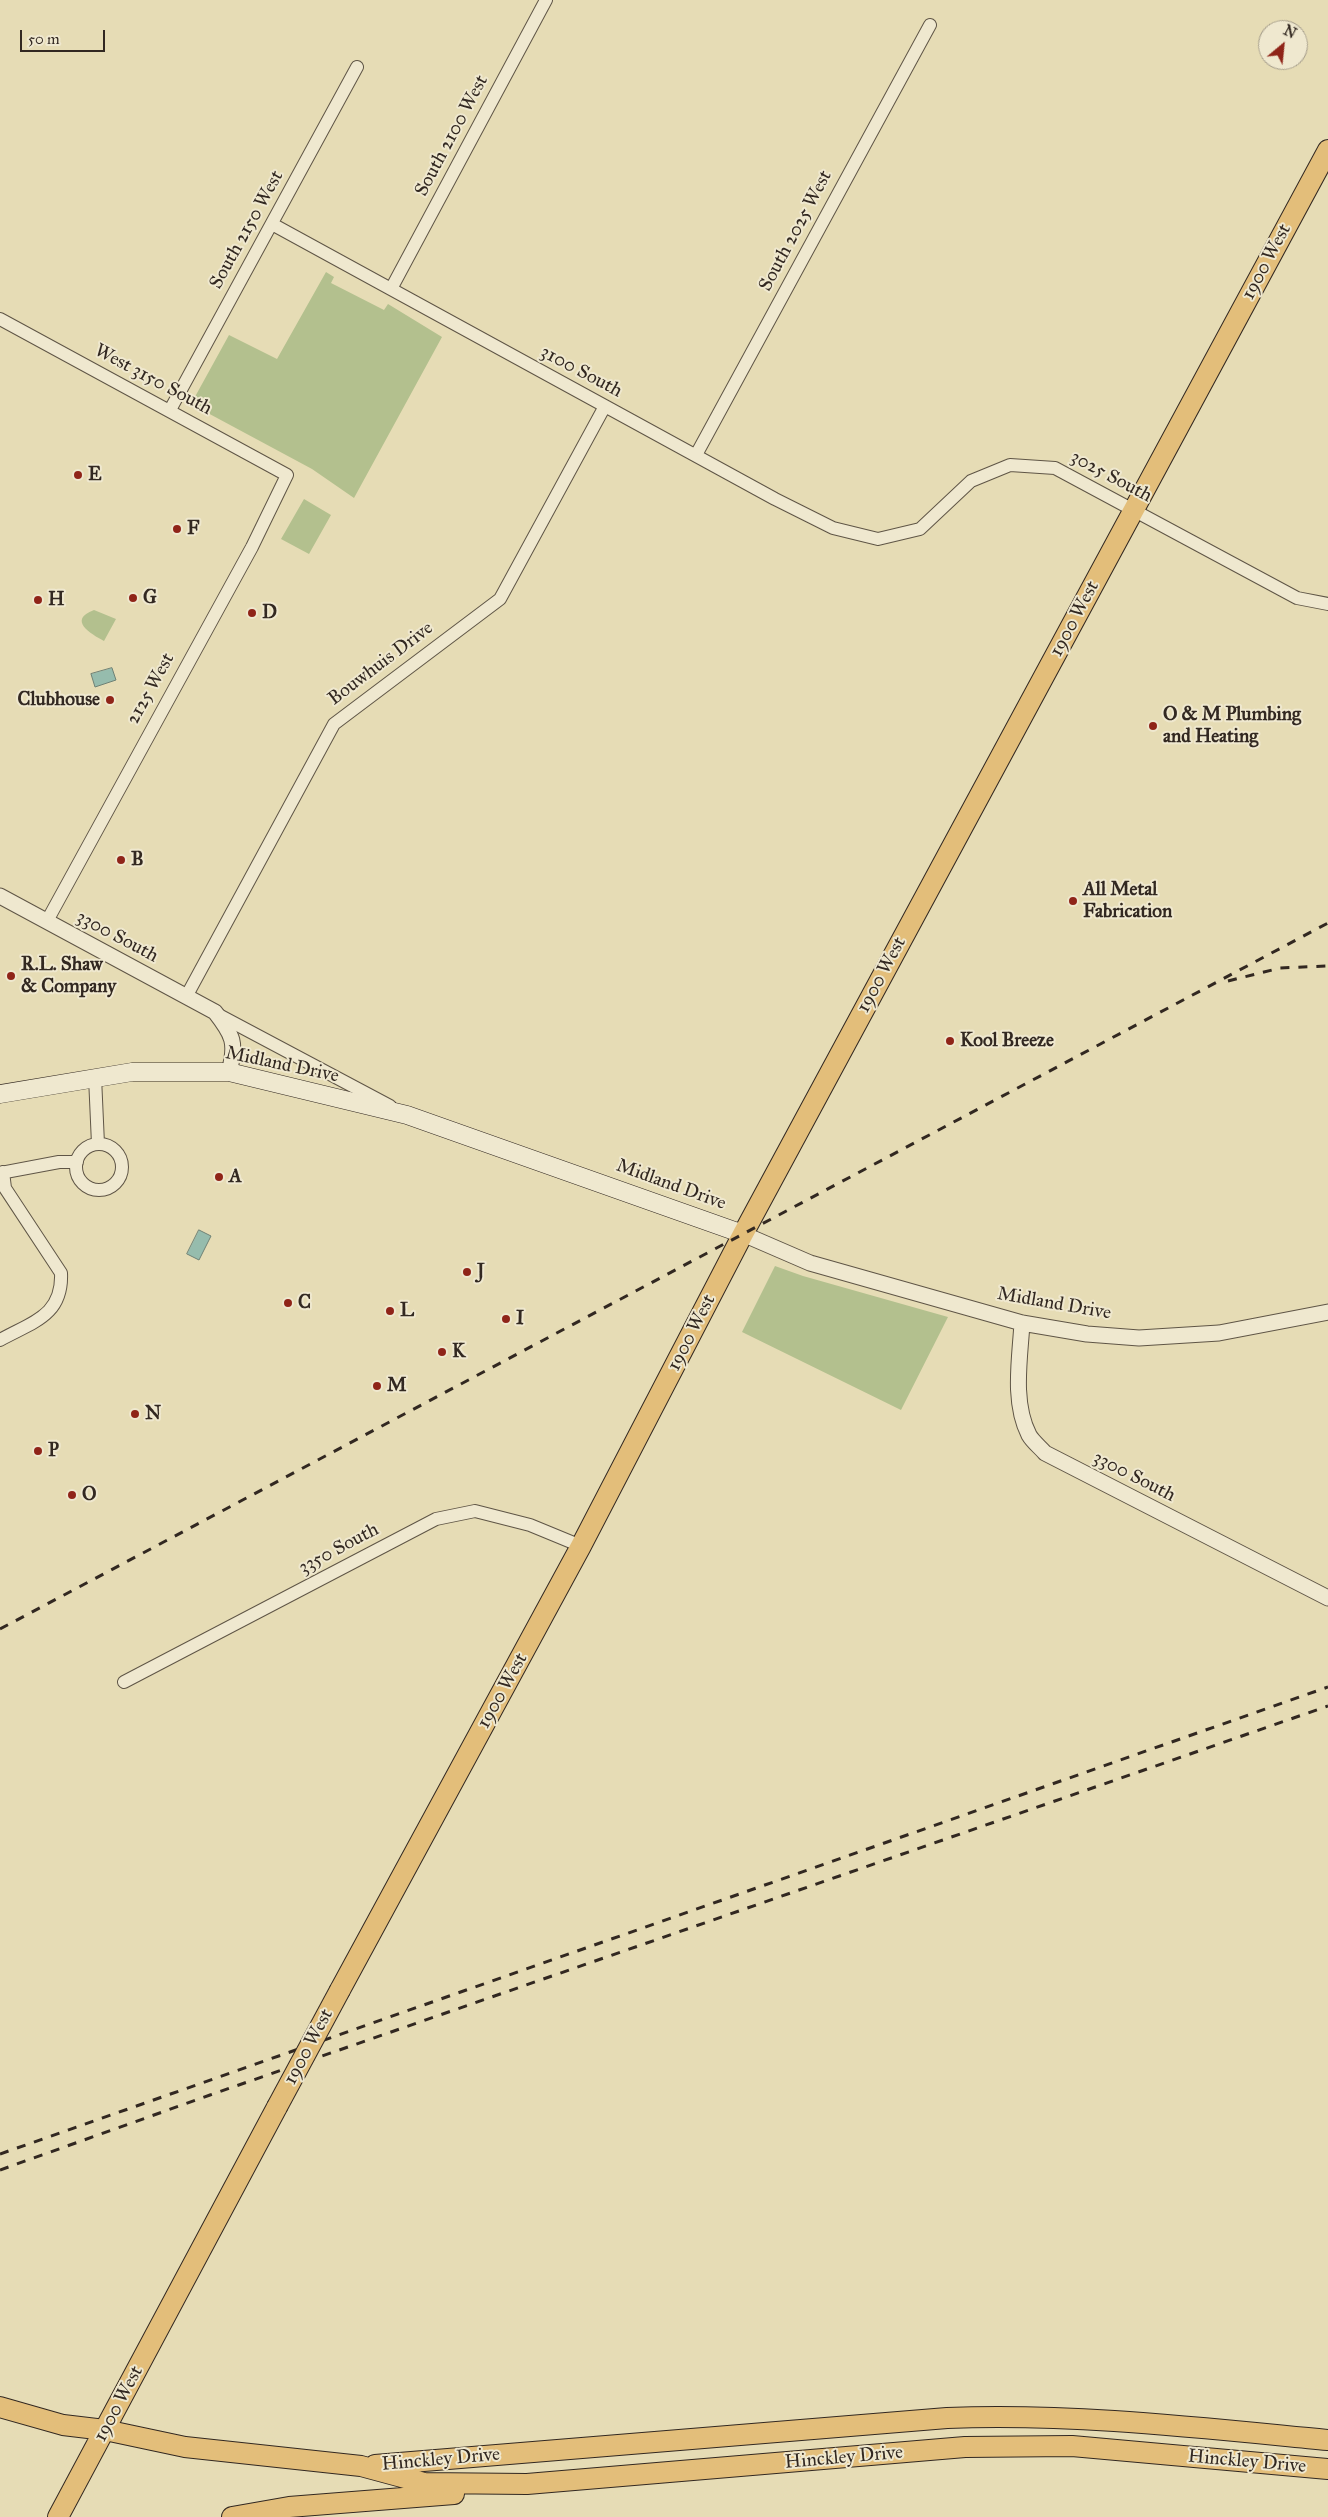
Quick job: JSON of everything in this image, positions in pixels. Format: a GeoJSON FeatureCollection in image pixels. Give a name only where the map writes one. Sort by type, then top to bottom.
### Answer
{"type":"FeatureCollection","features":[{"type":"Feature","properties":{"kind":"main road","name":"1900 West"},"geometry":{"type":"LineString","coordinates":[[58,2517],[340,1990],[581,1546],[743,1234],[1328,150]]}},
{"type":"Feature","properties":{"kind":"main road","name":"Midland Drive"},"geometry":{"type":"LineString","coordinates":[[0,1094],[95,1076],[132,1072],[229,1072],[407,1115],[743,1234]]}},
{"type":"Feature","properties":{"kind":"main road","name":"Hinckley Drive"},"geometry":{"type":"LineString","coordinates":[[0,2407],[63,2425],[105,2430],[185,2447],[361,2466],[424,2483],[527,2484],[965,2447],[1018,2446],[1072,2446],[1328,2469]]}},
{"type":"Feature","properties":{"kind":"main road","name":"Hinckley Drive"},"geometry":{"type":"LineString","coordinates":[[361,2466],[947,2418],[1001,2416],[1124,2422],[1328,2440]]}},
{"type":"Feature","properties":{"kind":"main road"},"geometry":{"type":"LineString","coordinates":[[232,2517],[289,2507],[438,2496],[527,2484]]}},
{"type":"Feature","properties":{"kind":"street","name":"South 2100 West"},"geometry":{"type":"LineString","coordinates":[[391,289],[546,0]]}},
{"type":"Feature","properties":{"kind":"street","name":"South 2025 West"},"geometry":{"type":"LineString","coordinates":[[696,455],[930,25]]}},
{"type":"Feature","properties":{"kind":"street","name":"South 2150 West"},"geometry":{"type":"LineString","coordinates":[[170,410],[358,67]]}},
{"type":"Feature","properties":{"kind":"street","name":"3100 South"},"geometry":{"type":"LineString","coordinates":[[272,224],[833,528],[878,540]]}},
{"type":"Feature","properties":{"kind":"street","name":"West 3150 South"},"geometry":{"type":"LineString","coordinates":[[0,319],[287,475]]}},
{"type":"Feature","properties":{"kind":"street","name":"Bouwhuis Drive"},"geometry":{"type":"LineString","coordinates":[[186,996],[334,724],[500,598],[605,406]]}},
{"type":"Feature","properties":{"kind":"street","name":"3025 South"},"geometry":{"type":"LineString","coordinates":[[878,540],[920,528],[971,481],[1010,465],[1054,468],[1297,598],[1328,604]]}},
{"type":"Feature","properties":{"kind":"street","name":"2125 West"},"geometry":{"type":"LineString","coordinates":[[46,921],[252,547],[287,475]]}},
{"type":"Feature","properties":{"kind":"street","name":"3300 South"},"geometry":{"type":"LineString","coordinates":[[0,896],[407,1115]]}},
{"type":"Feature","properties":{"kind":"street","name":"3300 South"},"geometry":{"type":"LineString","coordinates":[[215,1012],[232,1034],[234,1056],[229,1072]]}},
{"type":"Feature","properties":{"kind":"street"},"geometry":{"type":"LineString","coordinates":[[95,1076],[98,1144]]}},
{"type":"Feature","properties":{"kind":"street"},"geometry":{"type":"LineString","coordinates":[[98,1144],[113,1148],[122,1162],[122,1171],[114,1184],[101,1190],[86,1186],[78,1176],[77,1162],[84,1150],[98,1144]]}},
{"type":"Feature","properties":{"kind":"street"},"geometry":{"type":"LineString","coordinates":[[0,1340],[42,1317],[57,1303],[62,1289],[61,1274],[5,1188],[1,1173],[59,1162],[77,1162]]}},
{"type":"Feature","properties":{"kind":"street","name":"Midland Drive"},"geometry":{"type":"LineString","coordinates":[[743,1234],[810,1263],[1022,1323],[1087,1334],[1139,1338],[1219,1334],[1328,1312]]}},
{"type":"Feature","properties":{"kind":"street","name":"3300 South"},"geometry":{"type":"LineString","coordinates":[[1022,1323],[1018,1381],[1022,1414],[1030,1437],[1045,1453],[1326,1593]]}},
{"type":"Feature","properties":{"kind":"street","name":"3350 South"},"geometry":{"type":"LineString","coordinates":[[124,1682],[436,1519],[475,1511],[530,1525],[581,1546]]}},
{"type":"Feature","properties":{"kind":"green space"},"geometry":{"type":"Polygon","coordinates":[[[326,272],[334,277],[331,283],[384,310],[388,304],[442,337],[354,498],[312,469],[191,404],[229,335],[277,359],[326,272]]]}},
{"type":"Feature","properties":{"kind":"green space"},"geometry":{"type":"Polygon","coordinates":[[[304,499],[331,515],[309,554],[281,539],[304,499]]]}},
{"type":"Feature","properties":{"kind":"green space"},"geometry":{"type":"Polygon","coordinates":[[[94,610],[116,619],[104,641],[88,631],[82,622],[82,618],[86,614],[94,610]]]}},
{"type":"Feature","properties":{"kind":"green space"},"geometry":{"type":"Polygon","coordinates":[[[775,1266],[803,1276],[948,1317],[901,1410],[742,1332],[775,1266]]]}},
{"type":"Feature","properties":{"kind":"shaded area"},"geometry":{"type":"Polygon","coordinates":[[[112,668],[116,680],[95,687],[91,674],[112,668]]]}},
{"type":"Feature","properties":{"kind":"shaded area"},"geometry":{"type":"Polygon","coordinates":[[[199,1230],[211,1236],[199,1260],[187,1254],[199,1230]]]}},
{"type":"Feature","properties":{"kind":"railway"},"geometry":{"type":"LineString","coordinates":[[0,1629],[1328,923]]}},
{"type":"Feature","properties":{"kind":"railway"},"geometry":{"type":"LineString","coordinates":[[1228,981],[1280,968],[1328,966]]}},
{"type":"Feature","properties":{"kind":"railway"},"geometry":{"type":"LineString","coordinates":[[0,2154],[1328,1687]]}},
{"type":"Feature","properties":{"kind":"railway"},"geometry":{"type":"LineString","coordinates":[[0,2170],[210,2095],[1328,1706]]}},
{"type":"Feature","properties":{"kind":"place","name":"E"},"geometry":{"type":"Point","coordinates":[78,475]}},
{"type":"Feature","properties":{"kind":"place","name":"F"},"geometry":{"type":"Point","coordinates":[177,529]}},
{"type":"Feature","properties":{"kind":"place","name":"G"},"geometry":{"type":"Point","coordinates":[133,598]}},
{"type":"Feature","properties":{"kind":"place","name":"H"},"geometry":{"type":"Point","coordinates":[38,600]}},
{"type":"Feature","properties":{"kind":"place","name":"D"},"geometry":{"type":"Point","coordinates":[252,613]}},
{"type":"Feature","properties":{"kind":"place","name":"Clubhouse"},"geometry":{"type":"Point","coordinates":[110,700]}},
{"type":"Feature","properties":{"kind":"place","name":"O & M Plumbing and Heating"},"geometry":{"type":"Point","coordinates":[1153,726]}},
{"type":"Feature","properties":{"kind":"place","name":"B"},"geometry":{"type":"Point","coordinates":[121,860]}},
{"type":"Feature","properties":{"kind":"place","name":"All Metal Fabrication"},"geometry":{"type":"Point","coordinates":[1073,901]}},
{"type":"Feature","properties":{"kind":"place","name":"R.L. Shaw & Company"},"geometry":{"type":"Point","coordinates":[11,976]}},
{"type":"Feature","properties":{"kind":"place","name":"Kool Breeze"},"geometry":{"type":"Point","coordinates":[950,1041]}},
{"type":"Feature","properties":{"kind":"place","name":"A"},"geometry":{"type":"Point","coordinates":[219,1177]}},
{"type":"Feature","properties":{"kind":"place","name":"J"},"geometry":{"type":"Point","coordinates":[467,1272]}},
{"type":"Feature","properties":{"kind":"place","name":"C"},"geometry":{"type":"Point","coordinates":[288,1303]}},
{"type":"Feature","properties":{"kind":"place","name":"L"},"geometry":{"type":"Point","coordinates":[390,1311]}},
{"type":"Feature","properties":{"kind":"place","name":"I"},"geometry":{"type":"Point","coordinates":[506,1319]}},
{"type":"Feature","properties":{"kind":"place","name":"K"},"geometry":{"type":"Point","coordinates":[442,1352]}},
{"type":"Feature","properties":{"kind":"place","name":"M"},"geometry":{"type":"Point","coordinates":[377,1386]}},
{"type":"Feature","properties":{"kind":"place","name":"N"},"geometry":{"type":"Point","coordinates":[135,1414]}},
{"type":"Feature","properties":{"kind":"place","name":"P"},"geometry":{"type":"Point","coordinates":[38,1451]}},
{"type":"Feature","properties":{"kind":"place","name":"O"},"geometry":{"type":"Point","coordinates":[72,1495]}}]}
